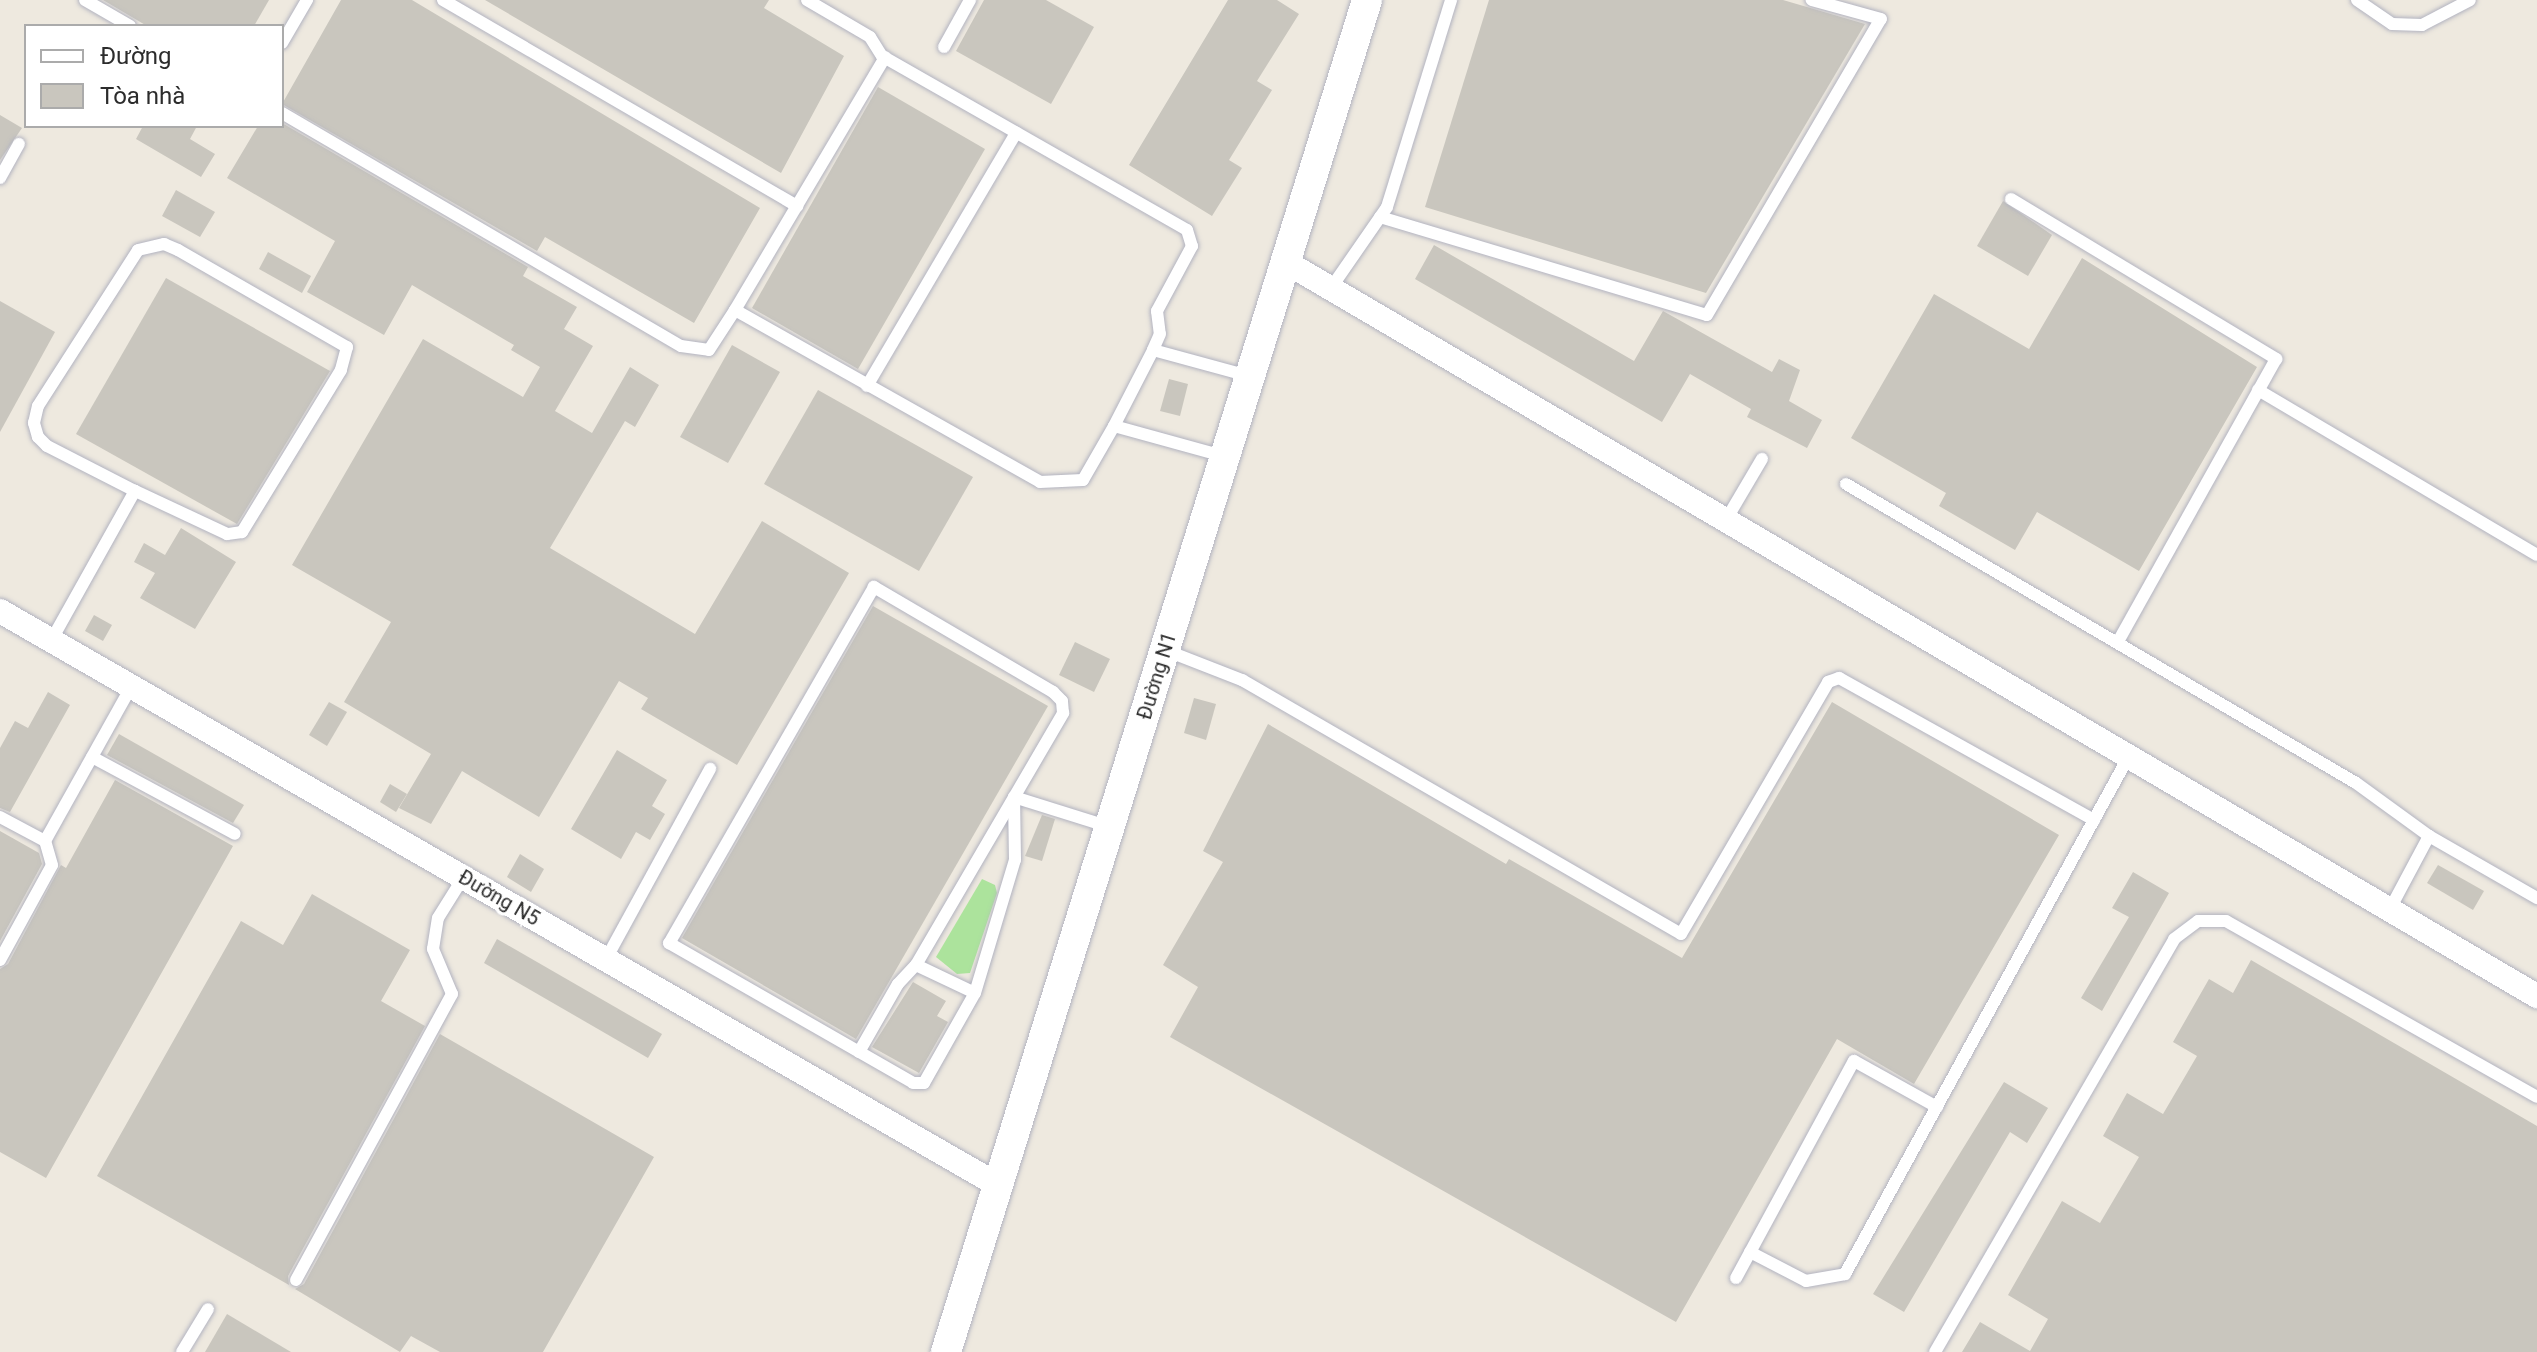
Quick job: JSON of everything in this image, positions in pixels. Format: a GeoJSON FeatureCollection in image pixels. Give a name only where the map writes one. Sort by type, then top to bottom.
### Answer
{"type":"FeatureCollection","features":[{"type":"Feature","properties":{"kind":"street","name":"Đường N1"},"geometry":{"type":"LineString","coordinates":[[946,1352],[1227,458],[1284,261],[1367,0]]}},
{"type":"Feature","properties":{"kind":"street"},"geometry":{"type":"LineString","coordinates":[[1284,261],[2537,996]]}},
{"type":"Feature","properties":{"kind":"street","name":"Đường N5"},"geometry":{"type":"LineString","coordinates":[[0,611],[998,1185]]}},
{"type":"Feature","properties":{"kind":"lane"},"geometry":{"type":"LineString","coordinates":[[85,0],[127,24]]}},
{"type":"Feature","properties":{"kind":"lane"},"geometry":{"type":"LineString","coordinates":[[284,40],[307,0]]}},
{"type":"Feature","properties":{"kind":"lane"},"geometry":{"type":"LineString","coordinates":[[443,0],[797,206]]}},
{"type":"Feature","properties":{"kind":"lane"},"geometry":{"type":"LineString","coordinates":[[735,310],[1029,478],[1051,484],[1083,480],[1153,350],[1160,334],[1157,311],[1192,246],[1191,235],[885,57],[870,37],[807,0]]}},
{"type":"Feature","properties":{"kind":"lane"},"geometry":{"type":"LineString","coordinates":[[944,47],[970,0]]}},
{"type":"Feature","properties":{"kind":"lane"},"geometry":{"type":"LineString","coordinates":[[1331,288],[1380,217],[1451,0]]}},
{"type":"Feature","properties":{"kind":"lane"},"geometry":{"type":"LineString","coordinates":[[1380,217],[1707,315],[1881,19],[1812,0]]}},
{"type":"Feature","properties":{"kind":"lane"},"geometry":{"type":"LineString","coordinates":[[2357,0],[2392,24],[2422,25],[2470,0]]}},
{"type":"Feature","properties":{"kind":"lane"},"geometry":{"type":"LineString","coordinates":[[284,114],[681,346],[709,350],[885,57]]}},
{"type":"Feature","properties":{"kind":"lane"},"geometry":{"type":"LineString","coordinates":[[867,386],[1016,133]]}},
{"type":"Feature","properties":{"kind":"lane"},"geometry":{"type":"LineString","coordinates":[[0,178],[19,144]]}},
{"type":"Feature","properties":{"kind":"lane"},"geometry":{"type":"LineString","coordinates":[[2011,199],[2276,359],[2117,643]]}},
{"type":"Feature","properties":{"kind":"lane"},"geometry":{"type":"LineString","coordinates":[[164,244],[178,250],[347,347],[341,370],[242,532],[227,534],[135,491],[47,446],[34,423],[38,406],[138,250],[164,244]]}},
{"type":"Feature","properties":{"kind":"lane"},"geometry":{"type":"LineString","coordinates":[[1153,350],[1250,376]]}},
{"type":"Feature","properties":{"kind":"lane"},"geometry":{"type":"LineString","coordinates":[[2258,390],[2537,555]]}},
{"type":"Feature","properties":{"kind":"lane"},"geometry":{"type":"LineString","coordinates":[[1114,426],[1227,458]]}},
{"type":"Feature","properties":{"kind":"lane"},"geometry":{"type":"LineString","coordinates":[[1726,520],[1762,459]]}},
{"type":"Feature","properties":{"kind":"lane"},"geometry":{"type":"LineString","coordinates":[[1846,484],[2356,783],[2429,836],[2536,894]]}},
{"type":"Feature","properties":{"kind":"lane"},"geometry":{"type":"LineString","coordinates":[[51,641],[135,491]]}},
{"type":"Feature","properties":{"kind":"lane"},"geometry":{"type":"LineString","coordinates":[[859,1052],[898,984],[916,965],[1014,797],[1063,713],[1062,701],[874,587],[669,943],[913,1083],[924,1083],[975,993],[1015,860],[1014,797]]}},
{"type":"Feature","properties":{"kind":"lane"},"geometry":{"type":"LineString","coordinates":[[1165,650],[1242,680],[1681,934],[1828,682],[1839,678],[2094,820]]}},
{"type":"Feature","properties":{"kind":"lane"},"geometry":{"type":"LineString","coordinates":[[0,960],[52,865],[45,841],[131,687]]}},
{"type":"Feature","properties":{"kind":"lane"},"geometry":{"type":"LineString","coordinates":[[1750,1252],[1806,1281],[1845,1274],[2129,756]]}},
{"type":"Feature","properties":{"kind":"lane"},"geometry":{"type":"LineString","coordinates":[[92,757],[235,834]]}},
{"type":"Feature","properties":{"kind":"lane"},"geometry":{"type":"LineString","coordinates":[[606,959],[710,769]]}},
{"type":"Feature","properties":{"kind":"lane"},"geometry":{"type":"LineString","coordinates":[[1014,797],[1110,827]]}},
{"type":"Feature","properties":{"kind":"lane"},"geometry":{"type":"LineString","coordinates":[[0,817],[45,841]]}},
{"type":"Feature","properties":{"kind":"lane"},"geometry":{"type":"LineString","coordinates":[[2390,909],[2429,836]]}},
{"type":"Feature","properties":{"kind":"lane"},"geometry":{"type":"LineString","coordinates":[[296,1280],[452,994],[433,949],[438,918],[463,878]]}},
{"type":"Feature","properties":{"kind":"lane"},"geometry":{"type":"LineString","coordinates":[[1935,1352],[2174,939],[2198,921],[2226,921],[2537,1097]]}},
{"type":"Feature","properties":{"kind":"lane"},"geometry":{"type":"LineString","coordinates":[[916,965],[975,993]]}},
{"type":"Feature","properties":{"kind":"lane"},"geometry":{"type":"LineString","coordinates":[[1736,1278],[1854,1061],[1937,1107]]}},
{"type":"Feature","properties":{"kind":"lane"},"geometry":{"type":"LineString","coordinates":[[182,1352],[208,1309]]}},
{"type":"Feature","properties":{"kind":"green space"},"geometry":{"type":"Polygon","coordinates":[[[982,879],[995,885],[997,893],[970,973],[957,974],[936,957],[982,879]]]}},
{"type":"Feature","properties":{"kind":"building"},"geometry":{"type":"Polygon","coordinates":[[[103,0],[269,0],[255,24],[144,24],[103,0]]]}},
{"type":"Feature","properties":{"kind":"building"},"geometry":{"type":"Polygon","coordinates":[[[341,0],[412,0],[760,208],[694,323],[545,237],[537,251],[284,105],[341,0]]]}},
{"type":"Feature","properties":{"kind":"building"},"geometry":{"type":"Polygon","coordinates":[[[485,0],[769,0],[764,8],[844,56],[781,173],[485,0]]]}},
{"type":"Feature","properties":{"kind":"building"},"geometry":{"type":"Polygon","coordinates":[[[984,0],[1046,0],[1094,27],[1051,104],[956,51],[984,0]]]}},
{"type":"Feature","properties":{"kind":"building"},"geometry":{"type":"Polygon","coordinates":[[[1228,0],[1277,0],[1299,14],[1257,81],[1272,90],[1229,160],[1242,168],[1212,216],[1129,165],[1228,0]]]}},
{"type":"Feature","properties":{"kind":"building"},"geometry":{"type":"Polygon","coordinates":[[[1489,0],[1783,0],[1865,24],[1706,293],[1425,207],[1489,0]]]}},
{"type":"Feature","properties":{"kind":"building"},"geometry":{"type":"Polygon","coordinates":[[[878,87],[985,149],[858,369],[752,308],[878,87]]]}},
{"type":"Feature","properties":{"kind":"building"},"geometry":{"type":"Polygon","coordinates":[[[0,115],[22,128],[0,160],[0,115]]]}},
{"type":"Feature","properties":{"kind":"building"},"geometry":{"type":"Polygon","coordinates":[[[284,124],[528,267],[523,276],[577,307],[564,329],[593,346],[555,411],[592,433],[630,367],[659,385],[635,427],[625,421],[550,548],[695,634],[762,521],[849,573],[737,765],[641,709],[648,698],[619,681],[539,817],[462,771],[431,824],[399,808],[431,754],[344,702],[391,622],[292,565],[423,339],[523,397],[540,367],[511,350],[514,345],[412,285],[384,335],[307,292],[335,241],[227,178],[257,128],[284,128],[284,124]]]}},
{"type":"Feature","properties":{"kind":"building"},"geometry":{"type":"Polygon","coordinates":[[[142,128],[196,128],[190,139],[215,154],[201,177],[136,139],[142,128]]]}},
{"type":"Feature","properties":{"kind":"building"},"geometry":{"type":"Polygon","coordinates":[[[176,190],[215,212],[200,237],[162,216],[176,190]]]}},
{"type":"Feature","properties":{"kind":"building"},"geometry":{"type":"Polygon","coordinates":[[[2003,201],[2052,235],[2028,276],[1977,246],[2003,201]]]}},
{"type":"Feature","properties":{"kind":"building"},"geometry":{"type":"Polygon","coordinates":[[[1434,245],[1634,361],[1663,311],[1772,372],[1779,359],[1800,370],[1789,401],[1822,420],[1807,448],[1747,417],[1751,409],[1690,374],[1662,422],[1415,279],[1434,245]]]}},
{"type":"Feature","properties":{"kind":"building"},"geometry":{"type":"Polygon","coordinates":[[[268,252],[311,276],[302,293],[259,269],[268,252]]]}},
{"type":"Feature","properties":{"kind":"building"},"geometry":{"type":"Polygon","coordinates":[[[2082,258],[2257,367],[2139,571],[2037,512],[2015,550],[1939,506],[1946,493],[1851,438],[1934,294],[2029,349],[2082,258]]]}},
{"type":"Feature","properties":{"kind":"building"},"geometry":{"type":"Polygon","coordinates":[[[166,278],[330,371],[237,524],[76,434],[166,278]]]}},
{"type":"Feature","properties":{"kind":"building"},"geometry":{"type":"Polygon","coordinates":[[[0,301],[55,332],[0,432],[0,301]]]}},
{"type":"Feature","properties":{"kind":"building"},"geometry":{"type":"Polygon","coordinates":[[[732,345],[780,372],[728,463],[680,437],[732,345]]]}},
{"type":"Feature","properties":{"kind":"building"},"geometry":{"type":"Polygon","coordinates":[[[1169,379],[1188,384],[1180,416],[1160,411],[1169,379]]]}},
{"type":"Feature","properties":{"kind":"building"},"geometry":{"type":"Polygon","coordinates":[[[818,390],[973,477],[919,571],[764,484],[818,390]]]}},
{"type":"Feature","properties":{"kind":"building"},"geometry":{"type":"Polygon","coordinates":[[[181,528],[236,562],[195,629],[140,598],[155,573],[134,562],[144,543],[165,555],[181,528]]]}},
{"type":"Feature","properties":{"kind":"building"},"geometry":{"type":"Polygon","coordinates":[[[873,606],[1048,706],[856,1039],[682,938],[873,606]]]}},
{"type":"Feature","properties":{"kind":"building"},"geometry":{"type":"Polygon","coordinates":[[[94,615],[112,625],[103,641],[85,631],[94,615]]]}},
{"type":"Feature","properties":{"kind":"building"},"geometry":{"type":"Polygon","coordinates":[[[1075,642],[1110,659],[1094,692],[1059,675],[1075,642]]]}},
{"type":"Feature","properties":{"kind":"building"},"geometry":{"type":"Polygon","coordinates":[[[48,692],[70,705],[10,812],[0,808],[0,748],[15,721],[28,728],[48,692]]]}},
{"type":"Feature","properties":{"kind":"building"},"geometry":{"type":"Polygon","coordinates":[[[1194,698],[1216,704],[1206,740],[1184,733],[1194,698]]]}},
{"type":"Feature","properties":{"kind":"building"},"geometry":{"type":"Polygon","coordinates":[[[329,702],[347,712],[327,746],[309,735],[329,702]]]}},
{"type":"Feature","properties":{"kind":"building"},"geometry":{"type":"Polygon","coordinates":[[[1832,702],[2059,835],[1914,1084],[1837,1039],[1676,1322],[1170,1037],[1198,987],[1163,965],[1223,862],[1203,851],[1268,724],[1506,864],[1509,859],[1682,958],[1832,702]]]}},
{"type":"Feature","properties":{"kind":"building"},"geometry":{"type":"Polygon","coordinates":[[[119,734],[244,805],[233,823],[107,755],[119,734]]]}},
{"type":"Feature","properties":{"kind":"building"},"geometry":{"type":"Polygon","coordinates":[[[617,750],[667,780],[652,806],[665,814],[650,840],[636,832],[621,859],[571,829],[617,750]]]}},
{"type":"Feature","properties":{"kind":"building"},"geometry":{"type":"Polygon","coordinates":[[[115,780],[233,846],[46,1178],[0,1152],[0,969],[8,964],[61,865],[66,868],[115,780]]]}},
{"type":"Feature","properties":{"kind":"building"},"geometry":{"type":"Polygon","coordinates":[[[390,784],[407,794],[396,812],[380,802],[390,784]]]}},
{"type":"Feature","properties":{"kind":"building"},"geometry":{"type":"Polygon","coordinates":[[[1042,815],[1055,819],[1042,861],[1025,856],[1042,815]]]}},
{"type":"Feature","properties":{"kind":"building"},"geometry":{"type":"Polygon","coordinates":[[[0,831],[39,853],[42,864],[0,941],[0,831]]]}},
{"type":"Feature","properties":{"kind":"building"},"geometry":{"type":"Polygon","coordinates":[[[520,854],[544,869],[531,892],[507,877],[520,854]]]}},
{"type":"Feature","properties":{"kind":"building"},"geometry":{"type":"Polygon","coordinates":[[[2438,865],[2484,891],[2473,910],[2427,883],[2438,865]]]}},
{"type":"Feature","properties":{"kind":"building"},"geometry":{"type":"Polygon","coordinates":[[[2133,872],[2169,893],[2102,1011],[2081,998],[2129,917],[2112,908],[2133,872]]]}},
{"type":"Feature","properties":{"kind":"building"},"geometry":{"type":"Polygon","coordinates":[[[312,894],[410,950],[381,1001],[425,1026],[288,1276],[289,1285],[97,1176],[241,921],[283,945],[312,894]]]}},
{"type":"Feature","properties":{"kind":"building"},"geometry":{"type":"Polygon","coordinates":[[[497,939],[662,1034],[648,1058],[484,963],[497,939]]]}},
{"type":"Feature","properties":{"kind":"building"},"geometry":{"type":"Polygon","coordinates":[[[2251,960],[2537,1126],[2537,1352],[1962,1352],[1980,1322],[2030,1351],[2048,1319],[2008,1295],[2062,1201],[2100,1223],[2139,1157],[2103,1136],[2127,1093],[2163,1114],[2197,1056],[2173,1042],[2209,979],[2233,993],[2251,960]]]}},
{"type":"Feature","properties":{"kind":"building"},"geometry":{"type":"Polygon","coordinates":[[[913,982],[946,1001],[937,1016],[948,1022],[919,1073],[872,1047],[913,982]]]}},
{"type":"Feature","properties":{"kind":"building"},"geometry":{"type":"Polygon","coordinates":[[[440,1034],[654,1157],[543,1352],[440,1352],[411,1336],[400,1352],[295,1289],[304,1284],[440,1034]]]}},
{"type":"Feature","properties":{"kind":"building"},"geometry":{"type":"Polygon","coordinates":[[[2004,1082],[2048,1108],[2027,1143],[2010,1132],[1904,1312],[1873,1294],[2004,1082]]]}},
{"type":"Feature","properties":{"kind":"building"},"geometry":{"type":"Polygon","coordinates":[[[227,1314],[291,1352],[205,1352],[227,1314]]]}}]}
